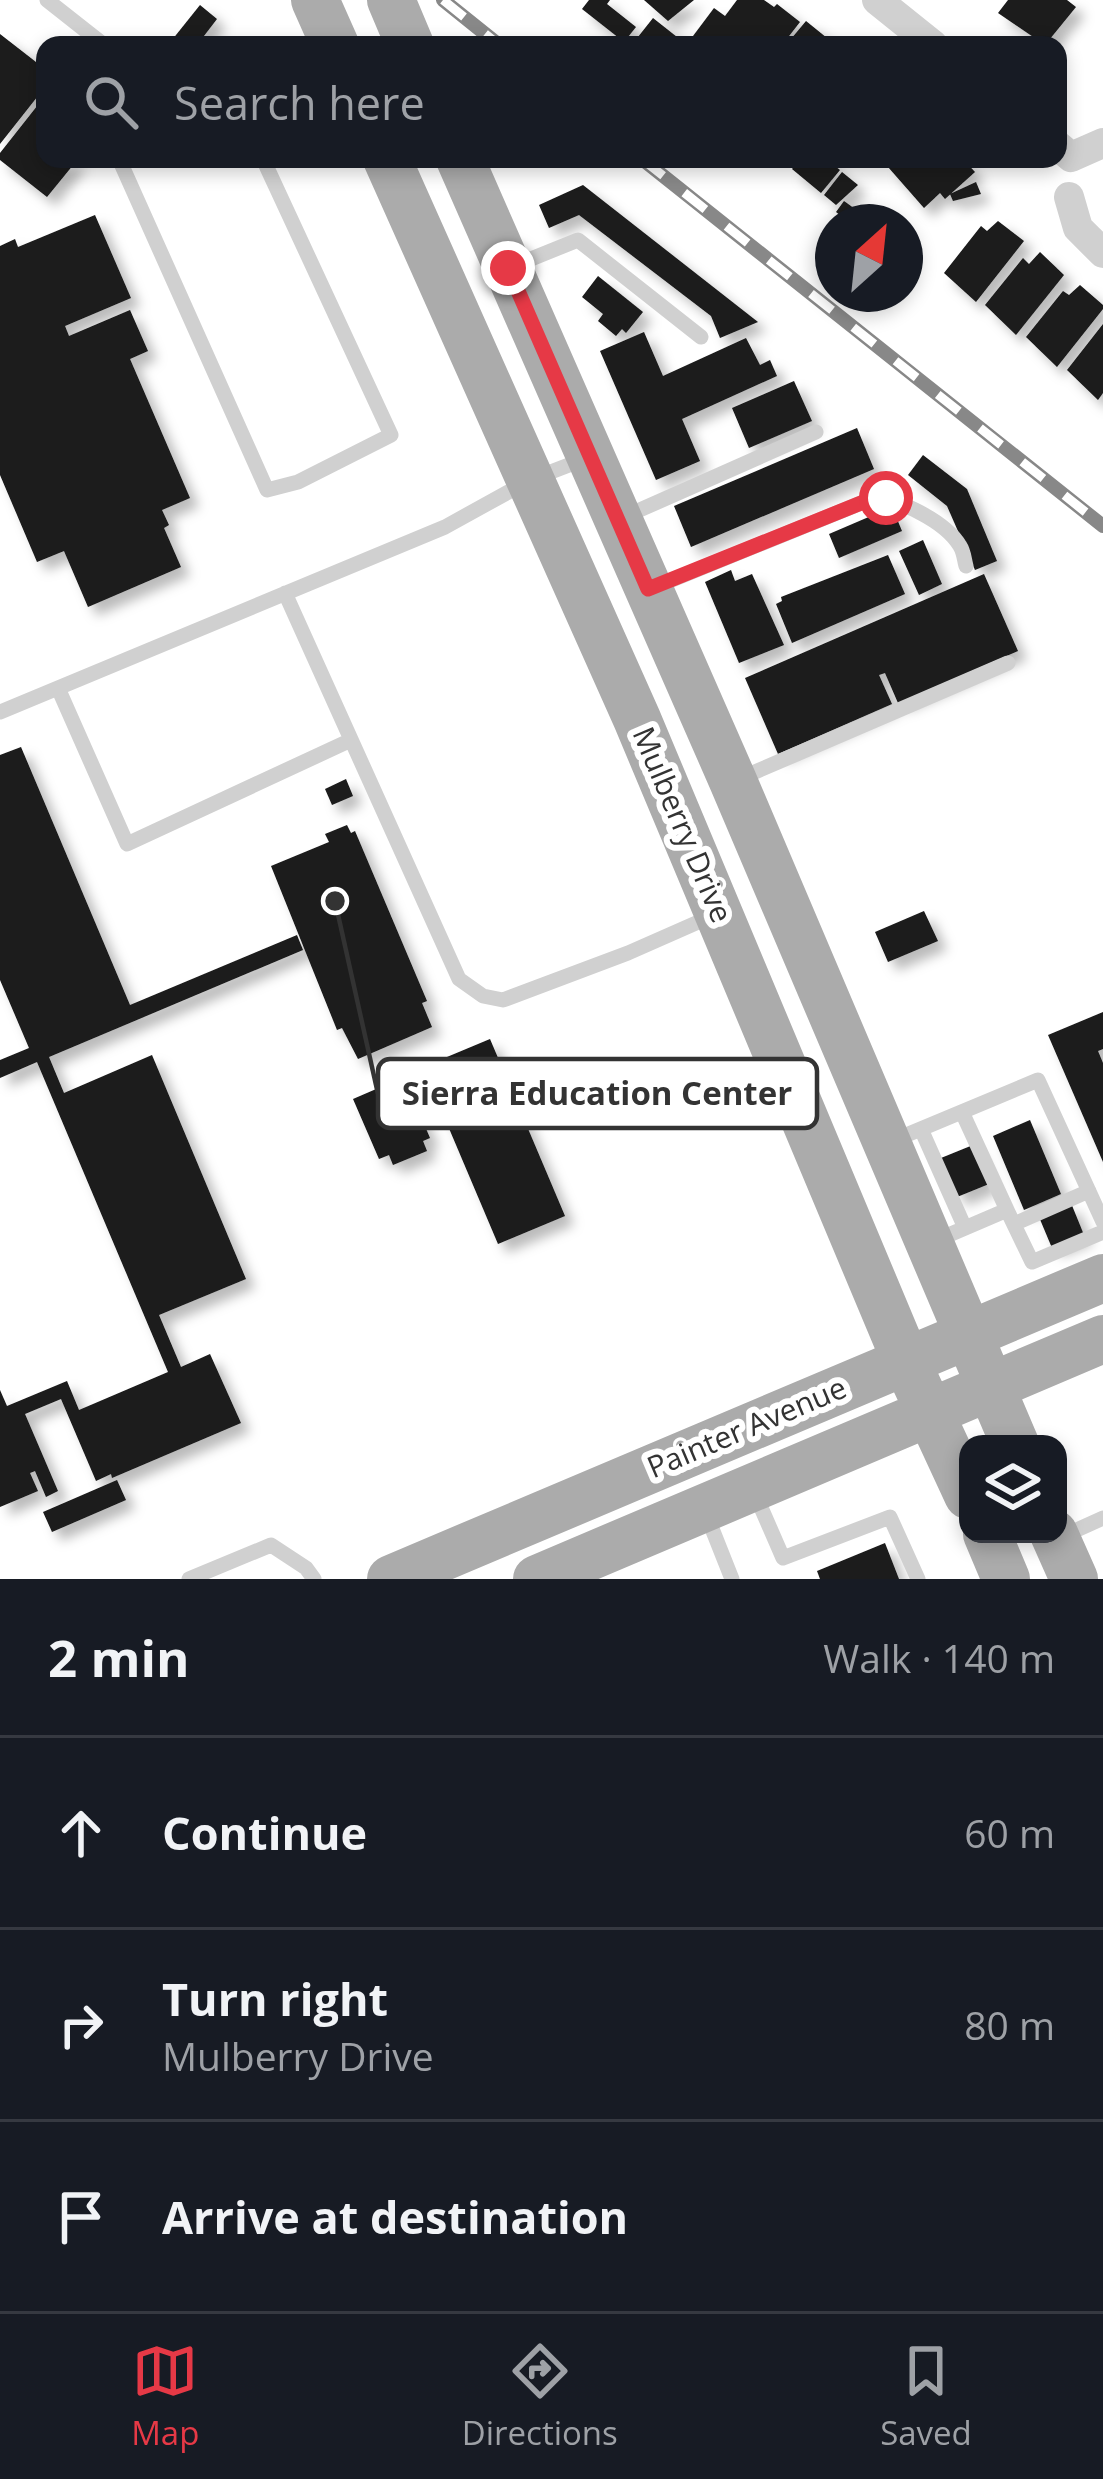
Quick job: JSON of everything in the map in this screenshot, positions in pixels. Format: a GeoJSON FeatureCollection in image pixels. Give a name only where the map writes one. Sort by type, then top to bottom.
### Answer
{"type":"FeatureCollection","features":[{"type":"Feature","properties":{"kind":"main road"},"geometry":{"type":"LineString","coordinates":[[315,0],[331,36]]}},
{"type":"Feature","properties":{"kind":"main road"},"geometry":{"type":"LineString","coordinates":[[391,0],[406,36]]}},
{"type":"Feature","properties":{"kind":"main road","name":"Mulberry Drive"},"geometry":{"type":"LineString","coordinates":[[392,168],[720,912],[905,1361],[959,1477]]}},
{"type":"Feature","properties":{"kind":"main road","name":"Mulberry Drive"},"geometry":{"type":"LineString","coordinates":[[464,168],[733,782],[947,1236],[968,1335],[1012,1435]]}},
{"type":"Feature","properties":{"kind":"main road","name":"Painter Avenue"},"geometry":{"type":"LineString","coordinates":[[391,1579],[968,1335],[1041,1281],[1103,1278]]}},
{"type":"Feature","properties":{"kind":"main road","name":"Painter Avenue"},"geometry":{"type":"LineString","coordinates":[[536,1579],[1103,1339]]}},
{"type":"Feature","properties":{"kind":"main road"},"geometry":{"type":"LineString","coordinates":[[991,1543],[1006,1579]]}},
{"type":"Feature","properties":{"kind":"street"},"geometry":{"type":"LineString","coordinates":[[877,0],[922,36]]}},
{"type":"Feature","properties":{"kind":"street"},"geometry":{"type":"LineString","coordinates":[[1067,151],[1103,143]]}},
{"type":"Feature","properties":{"kind":"street"},"geometry":{"type":"LineString","coordinates":[[1069,196],[1078,228],[1103,253]]}},
{"type":"Feature","properties":{"kind":"lane"},"geometry":{"type":"LineString","coordinates":[[47,0],[93,36]]}},
{"type":"Feature","properties":{"kind":"lane"},"geometry":{"type":"LineString","coordinates":[[123,168],[267,490],[298,482],[391,435],[267,168]]}},
{"type":"Feature","properties":{"kind":"lane"},"geometry":{"type":"LineString","coordinates":[[508,268],[578,240],[701,337]]}},
{"type":"Feature","properties":{"kind":"lane"},"geometry":{"type":"LineString","coordinates":[[618,520],[816,432]]}},
{"type":"Feature","properties":{"kind":"lane"},"geometry":{"type":"LineString","coordinates":[[0,712],[446,526],[530,480],[590,457]]}},
{"type":"Feature","properties":{"kind":"lane"},"geometry":{"type":"LineString","coordinates":[[648,589],[871,499],[886,498],[929,519],[960,544],[966,566]]}},
{"type":"Feature","properties":{"kind":"lane"},"geometry":{"type":"LineString","coordinates":[[285,593],[459,979],[483,996],[503,1000],[720,912]]}},
{"type":"Feature","properties":{"kind":"lane"},"geometry":{"type":"LineString","coordinates":[[733,782],[1008,664]]}},
{"type":"Feature","properties":{"kind":"lane"},"geometry":{"type":"LineString","coordinates":[[58,688],[127,844],[351,740]]}},
{"type":"Feature","properties":{"kind":"lane"},"geometry":{"type":"LineString","coordinates":[[903,1137],[1038,1080],[1103,1222]]}},
{"type":"Feature","properties":{"kind":"lane"},"geometry":{"type":"LineString","coordinates":[[962,1112],[1041,1281],[1103,1232]]}},
{"type":"Feature","properties":{"kind":"lane"},"geometry":{"type":"LineString","coordinates":[[947,1236],[1089,1191]]}},
{"type":"Feature","properties":{"kind":"lane"},"geometry":{"type":"LineString","coordinates":[[752,1488],[783,1558],[890,1517],[918,1579]]}},
{"type":"Feature","properties":{"kind":"lane"},"geometry":{"type":"LineString","coordinates":[[704,1508],[732,1579]]}},
{"type":"Feature","properties":{"kind":"lane"},"geometry":{"type":"LineString","coordinates":[[1062,1551],[1103,1518]]}},
{"type":"Feature","properties":{"kind":"lane"},"geometry":{"type":"LineString","coordinates":[[189,1579],[271,1545],[306,1568],[314,1579]]}},
{"type":"Feature","properties":{"kind":"building"},"geometry":{"type":"Polygon","coordinates":[[[589,0],[610,0],[607,4],[636,27],[629,36],[616,36],[582,9],[589,0]]]}},
{"type":"Feature","properties":{"kind":"building"},"geometry":{"type":"Polygon","coordinates":[[[644,0],[694,0],[668,21],[644,0]]]}},
{"type":"Feature","properties":{"kind":"building"},"geometry":{"type":"Polygon","coordinates":[[[737,0],[764,0],[800,22],[789,36],[693,36],[714,8],[725,16],[737,0]]]}},
{"type":"Feature","properties":{"kind":"building"},"geometry":{"type":"Polygon","coordinates":[[[1008,0],[1067,0],[1076,7],[1052,36],[1032,36],[998,13],[1008,0]]]}},
{"type":"Feature","properties":{"kind":"building"},"geometry":{"type":"Polygon","coordinates":[[[200,5],[217,19],[204,36],[175,36],[200,5]]]}},
{"type":"Feature","properties":{"kind":"building"},"geometry":{"type":"Polygon","coordinates":[[[653,18],[676,36],[639,36],[653,18]]]}},
{"type":"Feature","properties":{"kind":"building"},"geometry":{"type":"Polygon","coordinates":[[[806,21],[825,36],[794,36],[806,21]]]}},
{"type":"Feature","properties":{"kind":"building"},"geometry":{"type":"Polygon","coordinates":[[[0,34],[36,62],[36,98],[0,144],[0,34]]]}},
{"type":"Feature","properties":{"kind":"building"},"geometry":{"type":"Polygon","coordinates":[[[36,107],[36,168],[71,168],[47,197],[0,160],[0,153],[36,107]]]}},
{"type":"Feature","properties":{"kind":"building"},"geometry":{"type":"Polygon","coordinates":[[[837,168],[840,170],[821,193],[792,169],[837,168]]]}},
{"type":"Feature","properties":{"kind":"building"},"geometry":{"type":"Polygon","coordinates":[[[889,168],[971,168],[975,172],[945,199],[940,193],[924,208],[889,168]]]}},
{"type":"Feature","properties":{"kind":"building"},"geometry":{"type":"Polygon","coordinates":[[[842,172],[858,185],[837,204],[824,195],[842,172]]]}},
{"type":"Feature","properties":{"kind":"building"},"geometry":{"type":"Polygon","coordinates":[[[976,182],[981,194],[953,201],[950,194],[976,182]]]}},
{"type":"Feature","properties":{"kind":"building"},"geometry":{"type":"Polygon","coordinates":[[[583,185],[758,322],[720,338],[711,316],[579,215],[549,228],[539,205],[583,185]]]}},
{"type":"Feature","properties":{"kind":"building"},"geometry":{"type":"Polygon","coordinates":[[[95,215],[131,298],[65,326],[69,336],[130,310],[148,351],[130,359],[190,498],[162,510],[169,525],[164,528],[181,567],[88,607],[64,551],[37,562],[0,475],[0,246],[15,239],[18,247],[95,215]]]}},
{"type":"Feature","properties":{"kind":"building"},"geometry":{"type":"Polygon","coordinates":[[[998,221],[1024,241],[976,302],[944,273],[981,226],[987,231],[998,221]]]}},
{"type":"Feature","properties":{"kind":"building"},"geometry":{"type":"Polygon","coordinates":[[[1040,252],[1064,275],[1016,335],[985,305],[1023,258],[1029,264],[1040,252]]]}},
{"type":"Feature","properties":{"kind":"building"},"geometry":{"type":"Polygon","coordinates":[[[598,276],[643,312],[626,333],[622,329],[616,336],[598,321],[603,314],[582,297],[598,276]]]}},
{"type":"Feature","properties":{"kind":"building"},"geometry":{"type":"Polygon","coordinates":[[[1080,285],[1103,309],[1057,367],[1026,337],[1063,291],[1069,295],[1080,285]]]}},
{"type":"Feature","properties":{"kind":"building"},"geometry":{"type":"Polygon","coordinates":[[[1103,324],[1103,393],[1098,400],[1067,370],[1103,324]]]}},
{"type":"Feature","properties":{"kind":"building"},"geometry":{"type":"Polygon","coordinates":[[[644,332],[663,376],[746,338],[760,365],[770,360],[777,376],[682,419],[700,461],[656,480],[600,351],[644,332]]]}},
{"type":"Feature","properties":{"kind":"building"},"geometry":{"type":"Polygon","coordinates":[[[794,381],[812,421],[749,448],[732,408],[794,381]]]}},
{"type":"Feature","properties":{"kind":"building"},"geometry":{"type":"Polygon","coordinates":[[[857,428],[874,469],[691,547],[674,506],[857,428]]]}},
{"type":"Feature","properties":{"kind":"building"},"geometry":{"type":"Polygon","coordinates":[[[923,455],[967,489],[997,561],[975,570],[947,506],[908,475],[923,455]]]}},
{"type":"Feature","properties":{"kind":"building"},"geometry":{"type":"Polygon","coordinates":[[[892,507],[902,531],[839,558],[829,534],[892,507]]]}},
{"type":"Feature","properties":{"kind":"building"},"geometry":{"type":"Polygon","coordinates":[[[923,540],[942,584],[919,595],[899,551],[923,540]]]}},
{"type":"Feature","properties":{"kind":"building"},"geometry":{"type":"Polygon","coordinates":[[[888,555],[905,594],[792,643],[776,604],[781,597],[888,555]]]}},
{"type":"Feature","properties":{"kind":"building"},"geometry":{"type":"Polygon","coordinates":[[[731,570],[735,581],[752,574],[784,645],[739,663],[705,582],[731,570]]]}},
{"type":"Feature","properties":{"kind":"building"},"geometry":{"type":"Polygon","coordinates":[[[984,574],[1018,651],[898,703],[885,673],[879,675],[892,704],[778,754],[745,678],[984,574]]]}},
{"type":"Feature","properties":{"kind":"building"},"geometry":{"type":"Polygon","coordinates":[[[21,747],[130,1005],[297,935],[303,950],[49,1057],[64,1093],[152,1055],[246,1279],[159,1315],[181,1367],[210,1354],[241,1423],[96,1481],[61,1399],[25,1414],[58,1491],[46,1497],[35,1471],[30,1473],[38,1491],[0,1507],[0,1390],[7,1406],[67,1381],[79,1410],[168,1372],[37,1062],[0,1078],[0,1060],[29,1048],[0,980],[0,755],[21,747]]]}},
{"type":"Feature","properties":{"kind":"building"},"geometry":{"type":"Polygon","coordinates":[[[346,779],[353,796],[332,805],[325,789],[346,779]]]}},
{"type":"Feature","properties":{"kind":"building"},"geometry":{"type":"Polygon","coordinates":[[[347,825],[351,833],[355,831],[427,1001],[422,1003],[432,1027],[358,1059],[342,1028],[337,1030],[271,866],[329,842],[325,834],[347,825]]]}},
{"type":"Feature","properties":{"kind":"building"},"geometry":{"type":"Polygon","coordinates":[[[924,911],[938,941],[888,962],[875,932],[924,911]]]}},
{"type":"Feature","properties":{"kind":"building"},"geometry":{"type":"Polygon","coordinates":[[[1103,1012],[1103,1049],[1098,1051],[1103,1063],[1103,1162],[1048,1035],[1103,1012]]]}},
{"type":"Feature","properties":{"kind":"building"},"geometry":{"type":"Polygon","coordinates":[[[490,1039],[565,1216],[498,1244],[423,1067],[490,1039]]]}},
{"type":"Feature","properties":{"kind":"building"},"geometry":{"type":"Polygon","coordinates":[[[404,1077],[430,1138],[423,1141],[427,1151],[393,1165],[389,1155],[379,1159],[353,1099],[404,1077]]]}},
{"type":"Feature","properties":{"kind":"building"},"geometry":{"type":"Polygon","coordinates":[[[1030,1120],[1061,1194],[1024,1210],[993,1136],[1030,1120]]]}},
{"type":"Feature","properties":{"kind":"building"},"geometry":{"type":"Polygon","coordinates":[[[973,1145],[989,1184],[957,1197],[941,1158],[973,1145]]]}},
{"type":"Feature","properties":{"kind":"building"},"geometry":{"type":"Polygon","coordinates":[[[1071,1203],[1084,1235],[1052,1248],[1039,1217],[1071,1203]]]}},
{"type":"Feature","properties":{"kind":"building"},"geometry":{"type":"Polygon","coordinates":[[[117,1480],[126,1500],[52,1532],[43,1512],[117,1480]]]}},
{"type":"Feature","properties":{"kind":"building"},"geometry":{"type":"Polygon","coordinates":[[[885,1543],[899,1579],[820,1579],[817,1571],[885,1543]]]}},
{"type":"Feature","properties":{"kind":"railway"},"geometry":{"type":"LineString","coordinates":[[443,0],[488,36]]}},
{"type":"Feature","properties":{"kind":"railway"},"geometry":{"type":"LineString","coordinates":[[653,168],[1103,526]]}},
{"type":"Feature","properties":{"kind":"place","name":"Sierra Education Center"},"geometry":{"type":"Point","coordinates":[335,901]}},
{"type":"Feature","properties":{"kind":"route"},"geometry":{"type":"LineString","coordinates":[[508,268],[648,589],[871,499],[886,498]]}}]}
